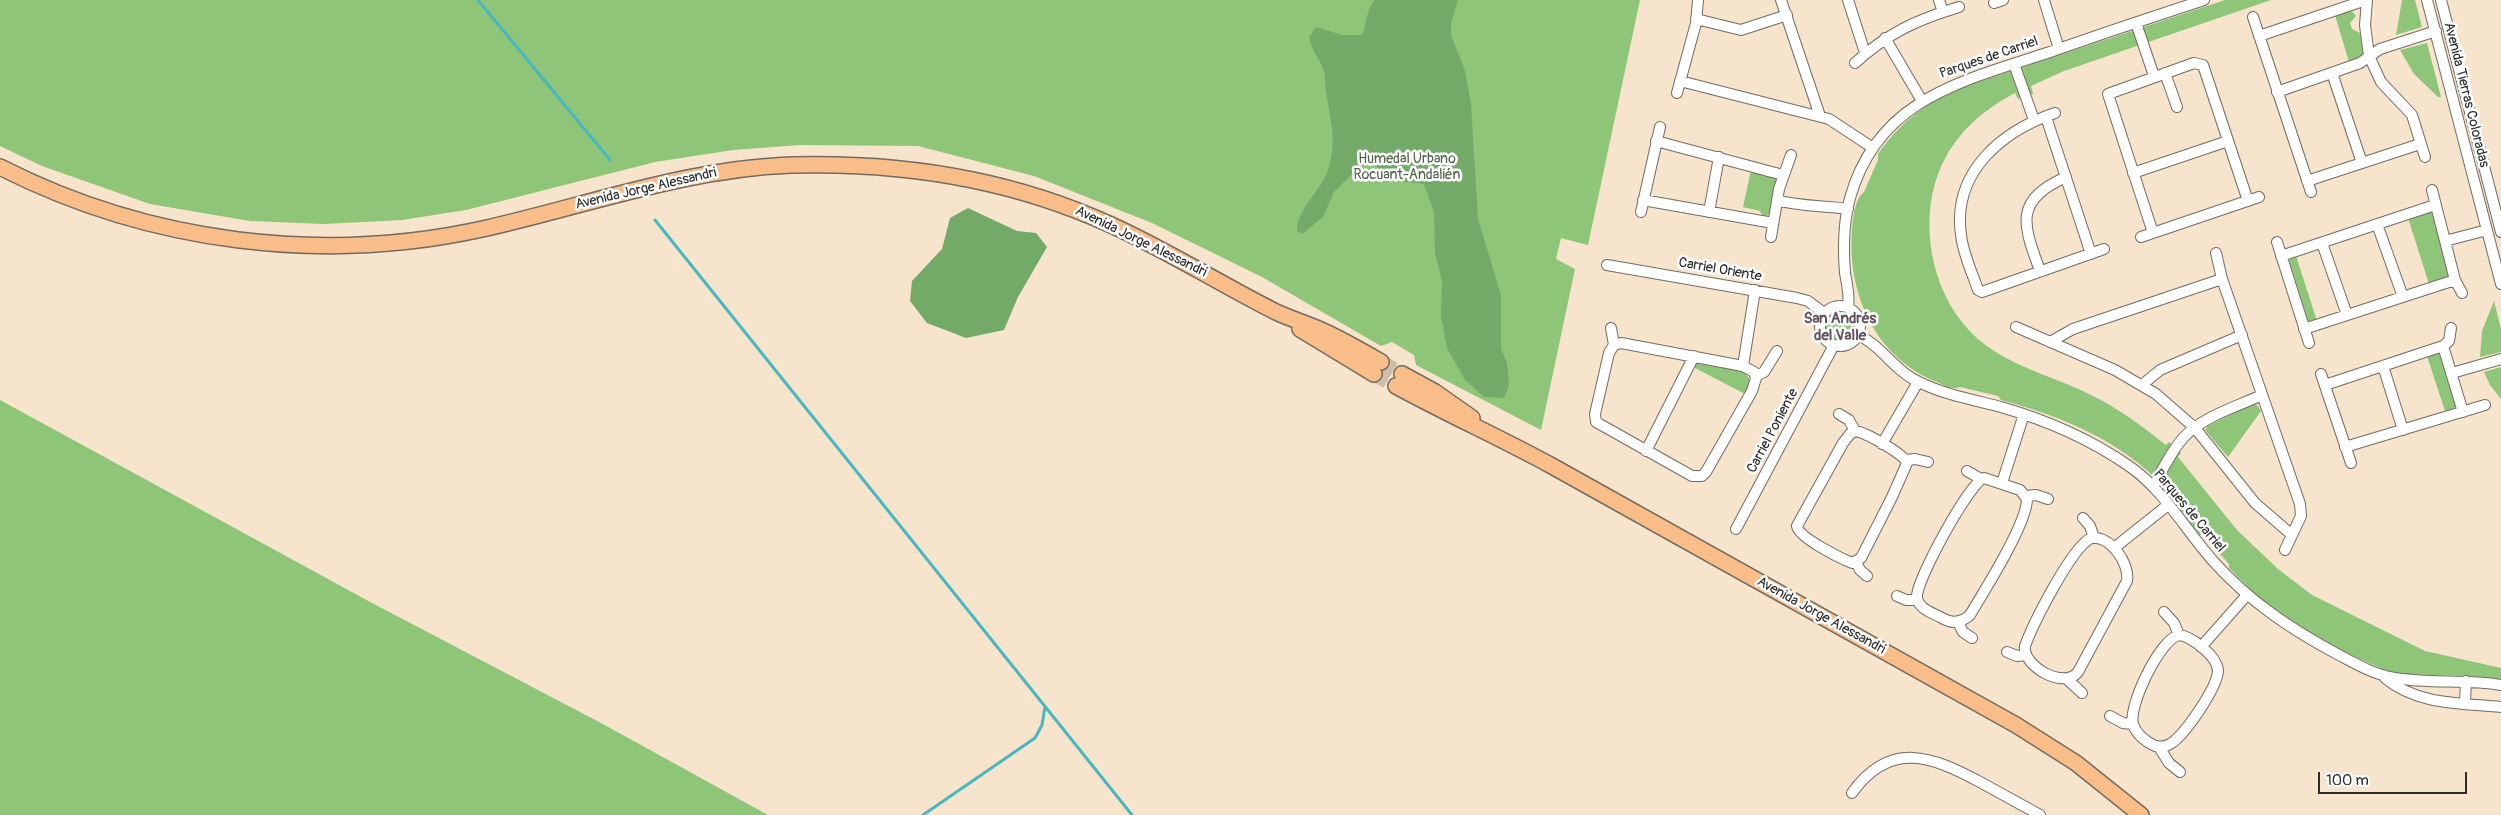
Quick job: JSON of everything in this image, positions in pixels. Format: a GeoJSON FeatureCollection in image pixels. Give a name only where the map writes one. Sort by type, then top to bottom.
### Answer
{"type":"FeatureCollection","features":[{"type":"Feature","properties":{"kind":"highway","name":"Avenida Jorge Alessandri"},"geometry":{"type":"LineString","coordinates":[[0,167],[77,201],[161,228],[244,240],[315,245],[383,243],[466,232],[651,185],[749,169],[820,165],[923,171],[1002,186],[1071,207],[1154,246],[1278,313],[1322,331],[1377,368]]}},
{"type":"Feature","properties":{"kind":"highway","name":"Avenida Jorge Alessandri"},"geometry":{"type":"LineString","coordinates":[[1399,380],[1449,401],[1491,433],[2016,725],[2076,763],[2141,815]]}},
{"type":"Feature","properties":{"kind":"street"},"geometry":{"type":"LineString","coordinates":[[1677,93],[1696,19],[1698,0]]}},
{"type":"Feature","properties":{"kind":"street"},"geometry":{"type":"LineString","coordinates":[[1781,0],[1820,116]]}},
{"type":"Feature","properties":{"kind":"street"},"geometry":{"type":"LineString","coordinates":[[1848,0],[1866,53]]}},
{"type":"Feature","properties":{"kind":"street"},"geometry":{"type":"LineString","coordinates":[[1939,0],[1943,12]]}},
{"type":"Feature","properties":{"kind":"street"},"geometry":{"type":"LineString","coordinates":[[2044,0],[2059,48]]}},
{"type":"Feature","properties":{"kind":"street","name":"Parques de Carriel"},"geometry":{"type":"LineString","coordinates":[[1848,307],[1844,249],[1848,209],[1857,178],[1873,148],[1890,127],[1922,101],[1948,86],[2204,0]]}},
{"type":"Feature","properties":{"kind":"street"},"geometry":{"type":"LineString","coordinates":[[2259,36],[2367,0],[2364,25],[2368,56],[2381,82],[2412,115],[2424,157]]}},
{"type":"Feature","properties":{"kind":"street","name":"Avenida Tierras Coloradas"},"geometry":{"type":"LineString","coordinates":[[2427,0],[2501,284]]}},
{"type":"Feature","properties":{"kind":"street","name":"Avenida Tierras Coloradas"},"geometry":{"type":"LineString","coordinates":[[2441,0],[2496,196],[2501,232]]}},
{"type":"Feature","properties":{"kind":"street"},"geometry":{"type":"LineString","coordinates":[[1854,63],[1885,38],[1910,24],[1959,7]]}},
{"type":"Feature","properties":{"kind":"street"},"geometry":{"type":"LineString","coordinates":[[1696,19],[1741,30],[1787,15]]}},
{"type":"Feature","properties":{"kind":"street"},"geometry":{"type":"LineString","coordinates":[[2253,17],[2311,192]]}},
{"type":"Feature","properties":{"kind":"street"},"geometry":{"type":"LineString","coordinates":[[2136,23],[2154,76]]}},
{"type":"Feature","properties":{"kind":"street"},"geometry":{"type":"LineString","coordinates":[[2277,92],[2360,63],[2380,49],[2436,31]]}},
{"type":"Feature","properties":{"kind":"street"},"geometry":{"type":"LineString","coordinates":[[1885,38],[1922,101]]}},
{"type":"Feature","properties":{"kind":"street"},"geometry":{"type":"LineString","coordinates":[[2154,233],[2108,94],[2154,76],[2194,63],[2201,63],[2248,200]]}},
{"type":"Feature","properties":{"kind":"street"},"geometry":{"type":"LineString","coordinates":[[2014,64],[2034,120]]}},
{"type":"Feature","properties":{"kind":"street"},"geometry":{"type":"LineString","coordinates":[[2164,73],[2177,107]]}},
{"type":"Feature","properties":{"kind":"street"},"geometry":{"type":"LineString","coordinates":[[2332,73],[2362,163]]}},
{"type":"Feature","properties":{"kind":"street"},"geometry":{"type":"LineString","coordinates":[[1680,81],[1834,120],[1873,148]]}},
{"type":"Feature","properties":{"kind":"street"},"geometry":{"type":"LineString","coordinates":[[2091,254],[2066,177],[2051,115],[2034,120],[2005,137],[1980,161],[1963,201],[1960,233],[1965,255],[1981,292],[2091,254],[2104,249]]}},
{"type":"Feature","properties":{"kind":"street"},"geometry":{"type":"LineString","coordinates":[[1640,212],[1660,127]]}},
{"type":"Feature","properties":{"kind":"street"},"geometry":{"type":"LineString","coordinates":[[1656,141],[1783,175]]}},
{"type":"Feature","properties":{"kind":"street"},"geometry":{"type":"LineString","coordinates":[[2133,173],[2228,141]]}},
{"type":"Feature","properties":{"kind":"street"},"geometry":{"type":"LineString","coordinates":[[2307,180],[2420,144]]}},
{"type":"Feature","properties":{"kind":"street"},"geometry":{"type":"LineString","coordinates":[[1771,237],[1777,200],[1790,155]]}},
{"type":"Feature","properties":{"kind":"street"},"geometry":{"type":"LineString","coordinates":[[1709,212],[1719,157]]}},
{"type":"Feature","properties":{"kind":"street"},"geometry":{"type":"LineString","coordinates":[[2040,271],[2027,234],[2026,217],[2032,202],[2042,190],[2066,177]]}},
{"type":"Feature","properties":{"kind":"street"},"geometry":{"type":"LineString","coordinates":[[2432,190],[2455,280],[2462,293]]}},
{"type":"Feature","properties":{"kind":"street"},"geometry":{"type":"LineString","coordinates":[[2479,198],[2496,196]]}},
{"type":"Feature","properties":{"kind":"street"},"geometry":{"type":"LineString","coordinates":[[2141,237],[2259,197]]}},
{"type":"Feature","properties":{"kind":"street"},"geometry":{"type":"LineString","coordinates":[[1643,200],[1773,223]]}},
{"type":"Feature","properties":{"kind":"street"},"geometry":{"type":"LineString","coordinates":[[1777,200],[1799,206],[1821,205],[1848,209]]}},
{"type":"Feature","properties":{"kind":"street"},"geometry":{"type":"LineString","coordinates":[[2281,256],[2436,205]]}},
{"type":"Feature","properties":{"kind":"street"},"geometry":{"type":"LineString","coordinates":[[2377,224],[2403,297]]}},
{"type":"Feature","properties":{"kind":"street"},"geometry":{"type":"LineString","coordinates":[[2445,241],[2487,230]]}},
{"type":"Feature","properties":{"kind":"street"},"geometry":{"type":"LineString","coordinates":[[2277,242],[2309,343]]}},
{"type":"Feature","properties":{"kind":"street"},"geometry":{"type":"LineString","coordinates":[[2322,242],[2347,315]]}},
{"type":"Feature","properties":{"kind":"street"},"geometry":{"type":"LineString","coordinates":[[2216,253],[2222,279],[2301,508],[2301,516],[2285,550]]}},
{"type":"Feature","properties":{"kind":"street","name":"Carriel Oriente"},"geometry":{"type":"LineString","coordinates":[[1607,265],[1804,299],[1824,313]]}},
{"type":"Feature","properties":{"kind":"street"},"geometry":{"type":"LineString","coordinates":[[2050,342],[2073,330],[2222,279]]}},
{"type":"Feature","properties":{"kind":"street"},"geometry":{"type":"LineString","coordinates":[[2304,329],[2455,280]]}},
{"type":"Feature","properties":{"kind":"street"},"geometry":{"type":"LineString","coordinates":[[1743,366],[1755,290]]}},
{"type":"Feature","properties":{"kind":"street"},"geometry":{"type":"LineString","coordinates":[[1835,306],[1848,307],[1858,317],[1860,326],[1858,335],[1849,344],[1834,345],[1825,340],[1820,332],[1820,322],[1824,313],[1835,306]]}},
{"type":"Feature","properties":{"kind":"street"},"geometry":{"type":"LineString","coordinates":[[2016,327],[2102,364],[2142,385],[2169,405],[2195,428],[2256,503],[2292,535]]}},
{"type":"Feature","properties":{"kind":"street"},"geometry":{"type":"LineString","coordinates":[[1611,328],[1614,345],[1609,353],[1595,419],[1599,426],[1692,476],[1702,476],[1752,391],[1756,376],[1753,370],[1743,366],[1694,356],[1621,343],[1614,345]]}},
{"type":"Feature","properties":{"kind":"street"},"geometry":{"type":"LineString","coordinates":[[2325,385],[2444,346],[2449,341],[2451,328]]}},
{"type":"Feature","properties":{"kind":"street","name":"Parques de Carriel"},"geometry":{"type":"LineString","coordinates":[[1858,335],[1872,344],[1898,370],[1918,382],[1940,391],[2024,414],[2063,429],[2107,451],[2131,467],[2153,487],[2203,550],[2248,596],[2271,615],[2296,631],[2340,656],[2382,676],[2413,695],[2431,700],[2501,707]]}},
{"type":"Feature","properties":{"kind":"street"},"geometry":{"type":"LineString","coordinates":[[2142,385],[2160,370],[2242,335]]}},
{"type":"Feature","properties":{"kind":"street","name":"Carriel Poniente"},"geometry":{"type":"LineString","coordinates":[[1736,529],[1834,345]]}},
{"type":"Feature","properties":{"kind":"street"},"geometry":{"type":"LineString","coordinates":[[2444,346],[2463,412]]}},
{"type":"Feature","properties":{"kind":"street"},"geometry":{"type":"LineString","coordinates":[[1756,376],[1764,372],[1777,351]]}},
{"type":"Feature","properties":{"kind":"street"},"geometry":{"type":"LineString","coordinates":[[1646,451],[1694,356]]}},
{"type":"Feature","properties":{"kind":"street"},"geometry":{"type":"LineString","coordinates":[[2452,373],[2501,359]]}},
{"type":"Feature","properties":{"kind":"street"},"geometry":{"type":"LineString","coordinates":[[2383,366],[2403,430]]}},
{"type":"Feature","properties":{"kind":"street"},"geometry":{"type":"LineString","coordinates":[[2321,374],[2351,463]]}},
{"type":"Feature","properties":{"kind":"street"},"geometry":{"type":"LineString","coordinates":[[1882,444],[1918,382]]}},
{"type":"Feature","properties":{"kind":"street"},"geometry":{"type":"LineString","coordinates":[[2153,487],[2179,443],[2195,428],[2262,395]]}},
{"type":"Feature","properties":{"kind":"street"},"geometry":{"type":"LineString","coordinates":[[2345,447],[2486,405]]}},
{"type":"Feature","properties":{"kind":"street"},"geometry":{"type":"LineString","coordinates":[[1839,414],[1849,420],[1855,431]]}},
{"type":"Feature","properties":{"kind":"street"},"geometry":{"type":"LineString","coordinates":[[2002,482],[2024,414]]}},
{"type":"Feature","properties":{"kind":"street"},"geometry":{"type":"LineString","coordinates":[[1855,431],[1864,433],[1882,444],[1902,455],[1906,460],[1905,471],[1861,558],[1856,562],[1849,561],[1805,538],[1798,531],[1797,526],[1843,443],[1850,434],[1855,431]]}},
{"type":"Feature","properties":{"kind":"street"},"geometry":{"type":"LineString","coordinates":[[1906,460],[1915,459],[1928,462]]}},
{"type":"Feature","properties":{"kind":"street"},"geometry":{"type":"LineString","coordinates":[[1967,470],[1981,479]]}},
{"type":"Feature","properties":{"kind":"street"},"geometry":{"type":"LineString","coordinates":[[1988,478],[2002,482],[2022,491],[2026,496],[2026,508],[1999,565],[1970,615],[1958,622],[1950,622],[1924,608],[1918,600],[1918,590],[1933,556],[1969,492],[1981,479],[1988,478]]}},
{"type":"Feature","properties":{"kind":"street"},"geometry":{"type":"LineString","coordinates":[[2026,496],[2036,495],[2048,499]]}},
{"type":"Feature","properties":{"kind":"street"},"geometry":{"type":"LineString","coordinates":[[2114,548],[2168,505]]}},
{"type":"Feature","properties":{"kind":"street"},"geometry":{"type":"LineString","coordinates":[[2083,518],[2090,526],[2094,538]]}},
{"type":"Feature","properties":{"kind":"street"},"geometry":{"type":"LineString","coordinates":[[2068,680],[2078,672],[2127,581],[2126,566],[2114,548],[2105,540],[2094,538],[2082,545],[2066,568],[2026,642],[2025,655],[2034,666],[2056,678],[2068,680],[2082,693]]}},
{"type":"Feature","properties":{"kind":"street"},"geometry":{"type":"LineString","coordinates":[[1856,562],[1860,570],[1867,576]]}},
{"type":"Feature","properties":{"kind":"street"},"geometry":{"type":"LineString","coordinates":[[1897,596],[1906,600],[1918,600]]}},
{"type":"Feature","properties":{"kind":"street"},"geometry":{"type":"LineString","coordinates":[[2201,647],[2248,596]]}},
{"type":"Feature","properties":{"kind":"street"},"geometry":{"type":"LineString","coordinates":[[2164,612],[2174,624],[2179,635]]}},
{"type":"Feature","properties":{"kind":"street"},"geometry":{"type":"LineString","coordinates":[[1958,622],[1963,632],[1972,638]]}},
{"type":"Feature","properties":{"kind":"street"},"geometry":{"type":"LineString","coordinates":[[2133,724],[2136,704],[2152,665],[2168,641],[2179,635],[2186,636],[2201,647],[2216,664],[2216,677],[2202,704],[2184,730],[2171,743],[2159,747]]}},
{"type":"Feature","properties":{"kind":"street"},"geometry":{"type":"LineString","coordinates":[[2007,652],[2017,656],[2025,655]]}},
{"type":"Feature","properties":{"kind":"street","name":"Parques de Carriel"},"geometry":{"type":"LineString","coordinates":[[2382,676],[2419,681],[2466,681],[2501,685]]}},
{"type":"Feature","properties":{"kind":"street"},"geometry":{"type":"LineString","coordinates":[[2465,703],[2466,681]]}},
{"type":"Feature","properties":{"kind":"street"},"geometry":{"type":"LineString","coordinates":[[2110,716],[2133,724],[2144,739],[2159,747],[2169,762],[2180,772]]}},
{"type":"Feature","properties":{"kind":"street"},"geometry":{"type":"LineString","coordinates":[[1852,793],[1865,777],[1881,766],[1906,758],[1925,758],[1945,764],[2040,815]]}},
{"type":"Feature","properties":{"kind":"green space","name":"Humedal Urbano Rocuant-Andalién"},"geometry":{"type":"Polygon","coordinates":[[[0,0],[1640,0],[1588,245],[1561,238],[1556,259],[1575,269],[1541,430],[1416,365],[1414,355],[1392,342],[1381,346],[1262,277],[1152,223],[1034,176],[918,146],[800,145],[733,150],[655,162],[466,210],[402,220],[324,224],[250,221],[150,204],[42,166],[0,146],[0,0]]]}},
{"type":"Feature","properties":{"kind":"green space"},"geometry":{"type":"Polygon","coordinates":[[[1375,0],[1458,0],[1451,23],[1451,35],[1465,71],[1471,104],[1478,219],[1501,295],[1501,349],[1507,363],[1509,385],[1504,398],[1484,397],[1465,380],[1447,348],[1441,316],[1442,281],[1435,253],[1434,212],[1424,184],[1399,181],[1374,165],[1361,165],[1334,192],[1323,217],[1302,234],[1297,231],[1301,214],[1326,176],[1333,138],[1325,74],[1309,37],[1316,27],[1342,35],[1362,35],[1368,13],[1375,0]]]}},
{"type":"Feature","properties":{"kind":"green space"},"geometry":{"type":"Polygon","coordinates":[[[2225,0],[2271,0],[2064,71],[2031,86],[2033,94],[2018,99],[2015,93],[1999,102],[1971,124],[1949,151],[1941,166],[1931,202],[1929,223],[1931,245],[1934,266],[1941,286],[1950,305],[1962,323],[1994,351],[2017,364],[2101,400],[2130,418],[2166,445],[2169,442],[2181,453],[2178,457],[2237,530],[2278,569],[2312,595],[2425,651],[2501,668],[2501,680],[2472,676],[2395,674],[2341,651],[2293,624],[2266,605],[2229,568],[2229,564],[2203,535],[2197,535],[2164,488],[2135,460],[2118,448],[2061,420],[2001,400],[1998,396],[1960,387],[1950,387],[1932,380],[1911,368],[1893,354],[1879,336],[1859,296],[1854,274],[1852,251],[1852,228],[1858,199],[1864,192],[1878,160],[1878,154],[1895,133],[1913,116],[1923,108],[1957,89],[2225,0]]]}},
{"type":"Feature","properties":{"kind":"green space"},"geometry":{"type":"Polygon","coordinates":[[[2402,0],[2415,0],[2422,27],[2396,35],[2402,0]]]}},
{"type":"Feature","properties":{"kind":"green space"},"geometry":{"type":"Polygon","coordinates":[[[2352,11],[2356,16],[2350,23],[2352,29],[2360,33],[2364,54],[2361,58],[2349,62],[2335,15],[2352,11]]]}},
{"type":"Feature","properties":{"kind":"green space"},"geometry":{"type":"Polygon","coordinates":[[[2427,43],[2441,97],[2438,97],[2414,74],[2400,50],[2427,43]]]}},
{"type":"Feature","properties":{"kind":"green space"},"geometry":{"type":"Polygon","coordinates":[[[1751,170],[1776,177],[1777,179],[1771,214],[1763,217],[1760,211],[1743,207],[1751,170]]]}},
{"type":"Feature","properties":{"kind":"green space"},"geometry":{"type":"Polygon","coordinates":[[[968,208],[1017,231],[1036,233],[1047,247],[1018,297],[1004,330],[966,338],[927,323],[910,301],[912,281],[942,249],[950,218],[968,208]]]}},
{"type":"Feature","properties":{"kind":"green space"},"geometry":{"type":"Polygon","coordinates":[[[2429,211],[2434,213],[2448,276],[2446,280],[2429,284],[2408,218],[2429,211]]]}},
{"type":"Feature","properties":{"kind":"green space"},"geometry":{"type":"Polygon","coordinates":[[[2296,256],[2317,321],[2310,323],[2289,260],[2296,256]]]}},
{"type":"Feature","properties":{"kind":"green space"},"geometry":{"type":"Polygon","coordinates":[[[2494,301],[2501,329],[2501,352],[2480,357],[2482,331],[2494,301]]]}},
{"type":"Feature","properties":{"kind":"green space"},"geometry":{"type":"Polygon","coordinates":[[[1840,311],[1851,315],[1855,326],[1851,337],[1840,341],[1829,337],[1825,326],[1829,315],[1840,311]]]}},
{"type":"Feature","properties":{"kind":"green space"},"geometry":{"type":"Polygon","coordinates":[[[2440,353],[2456,406],[2454,410],[2446,414],[2427,356],[2440,353]]]}},
{"type":"Feature","properties":{"kind":"green space"},"geometry":{"type":"Polygon","coordinates":[[[1697,362],[1745,371],[1750,381],[1745,394],[1693,367],[1697,362]]]}},
{"type":"Feature","properties":{"kind":"green space"},"geometry":{"type":"Polygon","coordinates":[[[2501,367],[2501,399],[2490,385],[2484,372],[2501,367]]]}},
{"type":"Feature","properties":{"kind":"green space"},"geometry":{"type":"Polygon","coordinates":[[[0,400],[372,603],[601,723],[768,815],[0,815],[0,400]]]}},
{"type":"Feature","properties":{"kind":"green space"},"geometry":{"type":"Polygon","coordinates":[[[2253,404],[2257,405],[2261,411],[2228,457],[2205,430],[2208,426],[2253,404]]]}},
{"type":"Feature","properties":{"kind":"waterway"},"geometry":{"type":"LineString","coordinates":[[478,0],[610,160]]}},
{"type":"Feature","properties":{"kind":"waterway"},"geometry":{"type":"LineString","coordinates":[[655,220],[1132,815]]}},
{"type":"Feature","properties":{"kind":"waterway"},"geometry":{"type":"LineString","coordinates":[[923,815],[1035,738],[1042,725],[1045,707]]}},
{"type":"Feature","properties":{"kind":"tunnel"},"geometry":{"type":"LineString","coordinates":[[1381,362],[1402,374]]}},
{"type":"Feature","properties":{"kind":"tunnel"},"geometry":{"type":"LineString","coordinates":[[1374,374],[1396,386]]}},
{"type":"Feature","properties":{"kind":"district","name":"San Andrés del Valle"},"geometry":{"type":"Point","coordinates":[1840,328]}}]}
